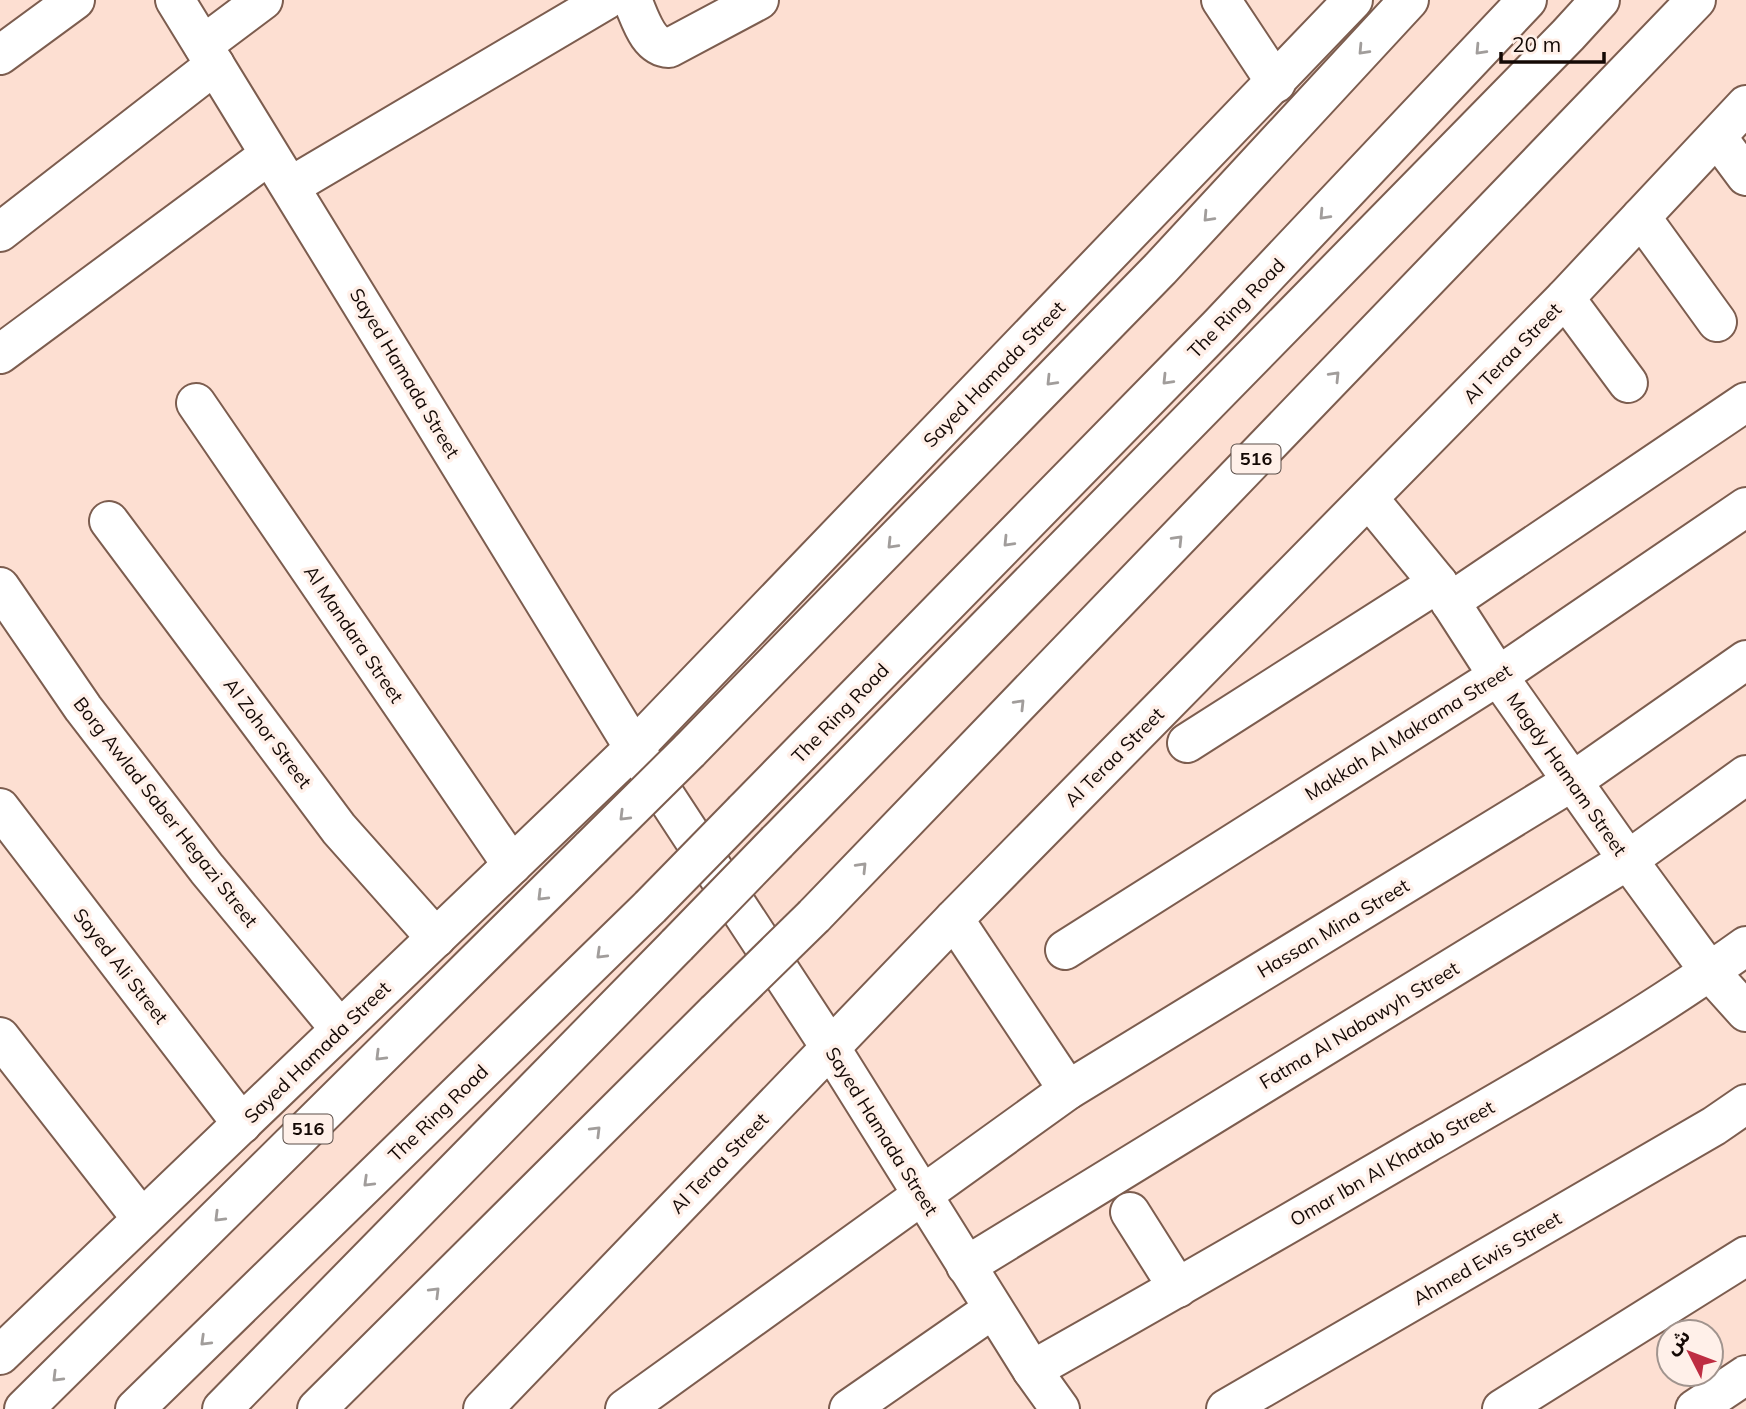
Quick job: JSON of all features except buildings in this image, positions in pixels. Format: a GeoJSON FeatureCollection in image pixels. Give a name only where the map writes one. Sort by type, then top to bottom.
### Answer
{"type":"FeatureCollection","features":[{"type":"Feature","properties":{"kind":"main road"},"geometry":{"type":"LineString","coordinates":[[0,55],[75,0]]}},
{"type":"Feature","properties":{"kind":"main road","name":"Sayed Hamada Street"},"geometry":{"type":"LineString","coordinates":[[175,0],[634,748],[830,1048],[1032,1370],[1060,1409]]}},
{"type":"Feature","properties":{"kind":"main road"},"geometry":{"type":"LineString","coordinates":[[0,232],[209,55],[263,0]]}},
{"type":"Feature","properties":{"kind":"main road"},"geometry":{"type":"LineString","coordinates":[[291,187],[606,0]]}},
{"type":"Feature","properties":{"kind":"main road"},"geometry":{"type":"LineString","coordinates":[[632,0],[649,38],[664,48],[676,45],[759,0]]}},
{"type":"Feature","properties":{"kind":"main road"},"geometry":{"type":"LineString","coordinates":[[1221,0],[1276,83]]}},
{"type":"Feature","properties":{"kind":"main road","name":"Sayed Hamada Street"},"geometry":{"type":"LineString","coordinates":[[5,1341],[142,1219],[634,748],[1353,0]]}},
{"type":"Feature","properties":{"kind":"main road","name":"516"},"geometry":{"type":"LineString","coordinates":[[24,1409],[690,751],[1160,269],[1409,0]]}},
{"type":"Feature","properties":{"kind":"main road","name":"The Ring Road"},"geometry":{"type":"LineString","coordinates":[[135,1409],[650,907],[1219,326],[1527,0]]}},
{"type":"Feature","properties":{"kind":"main road"},"geometry":{"type":"LineString","coordinates":[[222,1409],[1558,46],[1600,0]]}},
{"type":"Feature","properties":{"kind":"main road","name":"516"},"geometry":{"type":"LineString","coordinates":[[317,1409],[814,916],[1696,0]]}},
{"type":"Feature","properties":{"kind":"main road","name":"Al Teraa Street"},"geometry":{"type":"LineString","coordinates":[[483,1409],[954,919],[1565,298],[1746,105]]}},
{"type":"Feature","properties":{"kind":"main road"},"geometry":{"type":"LineString","coordinates":[[1717,137],[1746,176]]}},
{"type":"Feature","properties":{"kind":"main road"},"geometry":{"type":"LineString","coordinates":[[0,354],[269,155]]}},
{"type":"Feature","properties":{"kind":"main road"},"geometry":{"type":"LineString","coordinates":[[1641,217],[1717,322]]}},
{"type":"Feature","properties":{"kind":"main road"},"geometry":{"type":"LineString","coordinates":[[1565,298],[1628,383]]}},
{"type":"Feature","properties":{"kind":"main road"},"geometry":{"type":"LineString","coordinates":[[1187,743],[1444,593],[1746,402]]}},
{"type":"Feature","properties":{"kind":"main road","name":"Al Mandara Street"},"geometry":{"type":"LineString","coordinates":[[196,403],[512,865]]}},
{"type":"Feature","properties":{"kind":"main road","name":"Magdy Hamam Street"},"geometry":{"type":"LineString","coordinates":[[1369,499],[1444,593],[1498,676],[1710,972],[1746,1012]]}},
{"type":"Feature","properties":{"kind":"main road","name":"Makkah Al Makrama Street"},"geometry":{"type":"LineString","coordinates":[[1065,950],[1498,676],[1746,507]]}},
{"type":"Feature","properties":{"kind":"main road","name":"Al Zohor Street"},"geometry":{"type":"LineString","coordinates":[[109,521],[339,829],[436,938]]}},
{"type":"Feature","properties":{"kind":"main road","name":"Borg Awlad Saber Hegazi Street"},"geometry":{"type":"LineString","coordinates":[[0,587],[83,708],[207,869],[340,1030]]}},
{"type":"Feature","properties":{"kind":"main road","name":"Hassan Mina Street"},"geometry":{"type":"LineString","coordinates":[[625,1409],[1068,1090],[1573,781],[1746,660]]}},
{"type":"Feature","properties":{"kind":"main road","name":"Fatma Al Nabawyh Street"},"geometry":{"type":"LineString","coordinates":[[966,1266],[1629,860],[1746,775]]}},
{"type":"Feature","properties":{"kind":"main road","name":"Sayed Ali Street"},"geometry":{"type":"LineString","coordinates":[[0,808],[242,1124]]}},
{"type":"Feature","properties":{"kind":"main road"},"geometry":{"type":"LineString","coordinates":[[954,919],[1068,1090]]}},
{"type":"Feature","properties":{"kind":"main road","name":"Omar Ibn Al Khatab Street"},"geometry":{"type":"LineString","coordinates":[[1032,1370],[1556,1069],[1710,972],[1746,946]]}},
{"type":"Feature","properties":{"kind":"main road"},"geometry":{"type":"LineString","coordinates":[[0,1037],[142,1219]]}},
{"type":"Feature","properties":{"kind":"main road","name":"Ahmed Ewis Street"},"geometry":{"type":"LineString","coordinates":[[1226,1409],[1703,1133],[1746,1104]]}},
{"type":"Feature","properties":{"kind":"main road"},"geometry":{"type":"LineString","coordinates":[[1130,1212],[1178,1288]]}},
{"type":"Feature","properties":{"kind":"main road"},"geometry":{"type":"LineString","coordinates":[[1502,1409],[1746,1256]]}},
{"type":"Feature","properties":{"kind":"main road"},"geometry":{"type":"LineString","coordinates":[[849,1409],[993,1309]]}},
{"type":"Feature","properties":{"kind":"main road"},"geometry":{"type":"LineString","coordinates":[[348,1409],[394,1332]]}},
{"type":"Feature","properties":{"kind":"main road"},"geometry":{"type":"LineString","coordinates":[[1695,1409],[1746,1375]]}}]}
